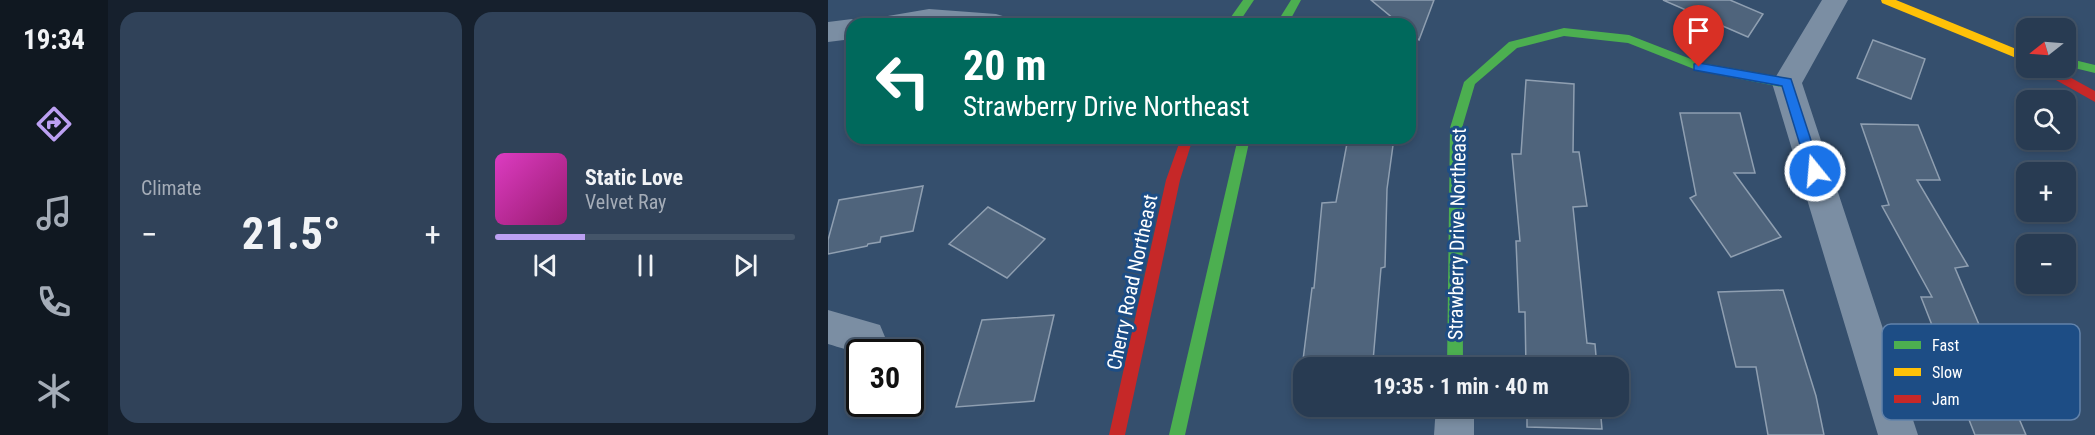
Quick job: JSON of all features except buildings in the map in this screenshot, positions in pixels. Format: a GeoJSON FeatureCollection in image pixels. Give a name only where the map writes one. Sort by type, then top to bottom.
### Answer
{"type":"FeatureCollection","features":[{"type":"Feature","properties":{"kind":"street"},"geometry":{"type":"LineString","coordinates":[[1236,18],[1249,0]]}},
{"type":"Feature","properties":{"kind":"street"},"geometry":{"type":"LineString","coordinates":[[1286,18],[1296,0]]}},
{"type":"Feature","properties":{"kind":"street"},"geometry":{"type":"LineString","coordinates":[[1834,0],[1787,83],[1882,384]]}},
{"type":"Feature","properties":{"kind":"street"},"geometry":{"type":"LineString","coordinates":[[1886,0],[2016,54]]}},
{"type":"Feature","properties":{"kind":"street"},"geometry":{"type":"LineString","coordinates":[[828,32],[846,30]]}},
{"type":"Feature","properties":{"kind":"street","name":"Strawberry Drive Northeast"},"geometry":{"type":"LineString","coordinates":[[1455,357],[1456,128],[1470,82],[1513,45],[1564,32],[1629,39],[1699,67],[1787,83]]}},
{"type":"Feature","properties":{"kind":"street"},"geometry":{"type":"LineString","coordinates":[[2076,64],[2095,69]]}},
{"type":"Feature","properties":{"kind":"street"},"geometry":{"type":"LineString","coordinates":[[2061,78],[2095,98]]}},
{"type":"Feature","properties":{"kind":"street","name":"Cherry Road Northeast"},"geometry":{"type":"LineString","coordinates":[[1117,435],[1173,180],[1185,144]]}},
{"type":"Feature","properties":{"kind":"street"},"geometry":{"type":"LineString","coordinates":[[1177,435],[1243,144]]}},
{"type":"Feature","properties":{"kind":"street"},"geometry":{"type":"LineString","coordinates":[[828,327],[867,337]]}},
{"type":"Feature","properties":{"kind":"street"},"geometry":{"type":"LineString","coordinates":[[1454,435],[1455,417]]}},
{"type":"Feature","properties":{"kind":"street"},"geometry":{"type":"LineString","coordinates":[[1893,420],[1898,435]]}},
{"type":"Feature","properties":{"kind":"traffic: fast"},"geometry":{"type":"LineString","coordinates":[[1236,18],[1249,0]]}},
{"type":"Feature","properties":{"kind":"traffic: fast"},"geometry":{"type":"LineString","coordinates":[[1286,18],[1296,0]]}},
{"type":"Feature","properties":{"kind":"traffic: fast"},"geometry":{"type":"LineString","coordinates":[[1455,357],[1456,128],[1470,82],[1513,45],[1564,32],[1629,39],[1699,67],[1787,83]]}},
{"type":"Feature","properties":{"kind":"traffic: fast"},"geometry":{"type":"LineString","coordinates":[[2076,64],[2095,69]]}},
{"type":"Feature","properties":{"kind":"traffic: fast"},"geometry":{"type":"LineString","coordinates":[[1177,435],[1243,144]]}},
{"type":"Feature","properties":{"kind":"traffic: slow"},"geometry":{"type":"LineString","coordinates":[[1886,0],[2016,54]]}},
{"type":"Feature","properties":{"kind":"traffic: jam"},"geometry":{"type":"LineString","coordinates":[[2062,78],[2095,97]]}},
{"type":"Feature","properties":{"kind":"traffic: jam"},"geometry":{"type":"LineString","coordinates":[[1117,435],[1173,180],[1185,144]]}},
{"type":"Feature","properties":{"kind":"route"},"geometry":{"type":"LineString","coordinates":[[1699,67],[1787,83],[1815,171]]}}]}
